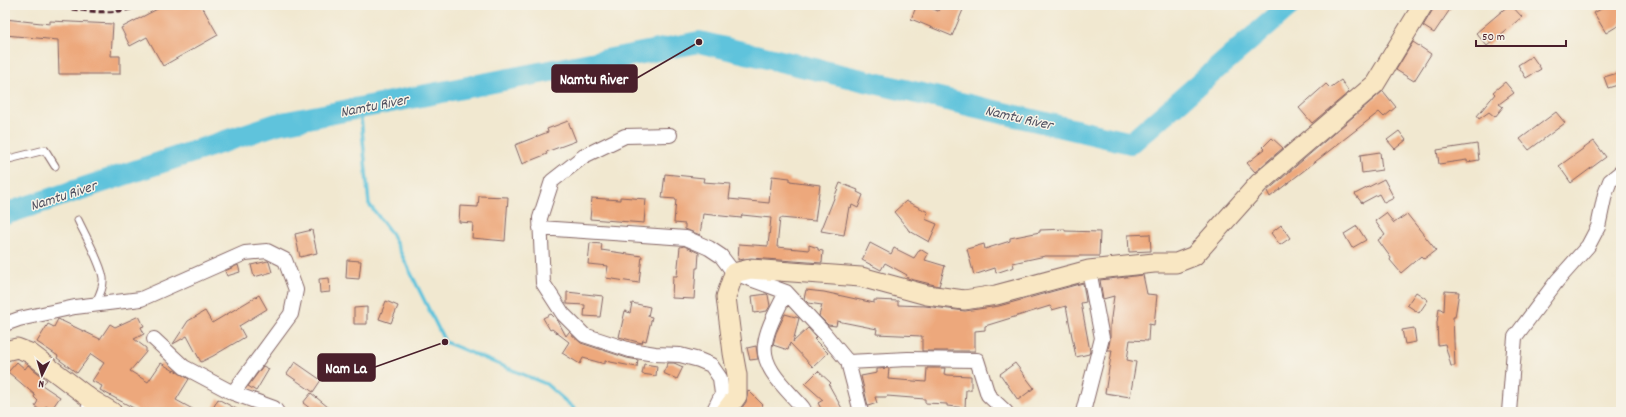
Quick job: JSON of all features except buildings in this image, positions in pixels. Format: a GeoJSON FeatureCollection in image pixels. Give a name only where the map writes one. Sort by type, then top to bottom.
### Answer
{"type":"FeatureCollection","features":[{"type":"Feature","properties":{"kind":"street"},"geometry":{"type":"LineString","coordinates":[[734,273],[750,269],[861,277],[927,295],[964,300],[996,295],[1089,270],[1154,263],[1176,263],[1194,256],[1259,182],[1375,84],[1423,5]]}},
{"type":"Feature","properties":{"kind":"street"},"geometry":{"type":"LineString","coordinates":[[670,134],[625,136],[584,156],[552,181],[540,218],[543,283],[563,314],[584,335],[630,350],[655,354],[680,355],[699,360],[710,365],[720,378],[722,394],[713,412]]}},
{"type":"Feature","properties":{"kind":"street"},"geometry":{"type":"LineString","coordinates":[[1509,412],[1515,338],[1556,281],[1588,246],[1598,227],[1605,194],[1610,182],[1621,172]]}},
{"type":"Feature","properties":{"kind":"street"},"geometry":{"type":"LineString","coordinates":[[540,228],[686,238],[709,248],[722,256],[734,273],[786,292],[848,362],[861,412]]}},
{"type":"Feature","properties":{"kind":"street"},"geometry":{"type":"LineString","coordinates":[[5,324],[19,319],[95,304],[141,299],[245,253],[267,251],[285,260],[296,290],[291,314],[233,393]]}},
{"type":"Feature","properties":{"kind":"street"},"geometry":{"type":"LineString","coordinates":[[1083,412],[1102,338],[1089,270]]}},
{"type":"Feature","properties":{"kind":"street"},"geometry":{"type":"LineString","coordinates":[[724,412],[737,396],[737,376],[726,297],[734,273]]}},
{"type":"Feature","properties":{"kind":"street"},"geometry":{"type":"LineString","coordinates":[[786,292],[769,329],[764,344],[766,362],[805,412]]}},
{"type":"Feature","properties":{"kind":"street"},"geometry":{"type":"LineString","coordinates":[[154,339],[184,367],[233,393],[274,408],[276,412]]}},
{"type":"Feature","properties":{"kind":"street"},"geometry":{"type":"LineString","coordinates":[[5,351],[17,348],[30,353],[89,406],[112,412]]}},
{"type":"Feature","properties":{"kind":"street"},"geometry":{"type":"LineString","coordinates":[[848,362],[908,359],[977,360],[988,395],[1006,412]]}},
{"type":"Feature","properties":{"kind":"lane"},"geometry":{"type":"LineString","coordinates":[[5,160],[45,150],[55,166]]}},
{"type":"Feature","properties":{"kind":"lane"},"geometry":{"type":"LineString","coordinates":[[78,220],[100,267],[103,278],[102,289],[95,304]]}},
{"type":"Feature","properties":{"kind":"waterway","name":"Namtu River"},"geometry":{"type":"LineString","coordinates":[[5,214],[277,124],[699,42],[1131,143],[1290,5]]}},
{"type":"Feature","properties":{"kind":"waterway"},"geometry":{"type":"LineString","coordinates":[[360,108],[369,204],[391,233],[445,342],[546,384],[578,412]]}},
{"type":"Feature","properties":{"kind":"railway"},"geometry":{"type":"LineString","coordinates":[[45,5],[106,12],[130,9],[142,5]]}},
{"type":"Feature","properties":{"kind":"place","name":"Namtu River"},"geometry":{"type":"Point","coordinates":[699,42]}},
{"type":"Feature","properties":{"kind":"place","name":"Nam La"},"geometry":{"type":"Point","coordinates":[445,342]}}]}
